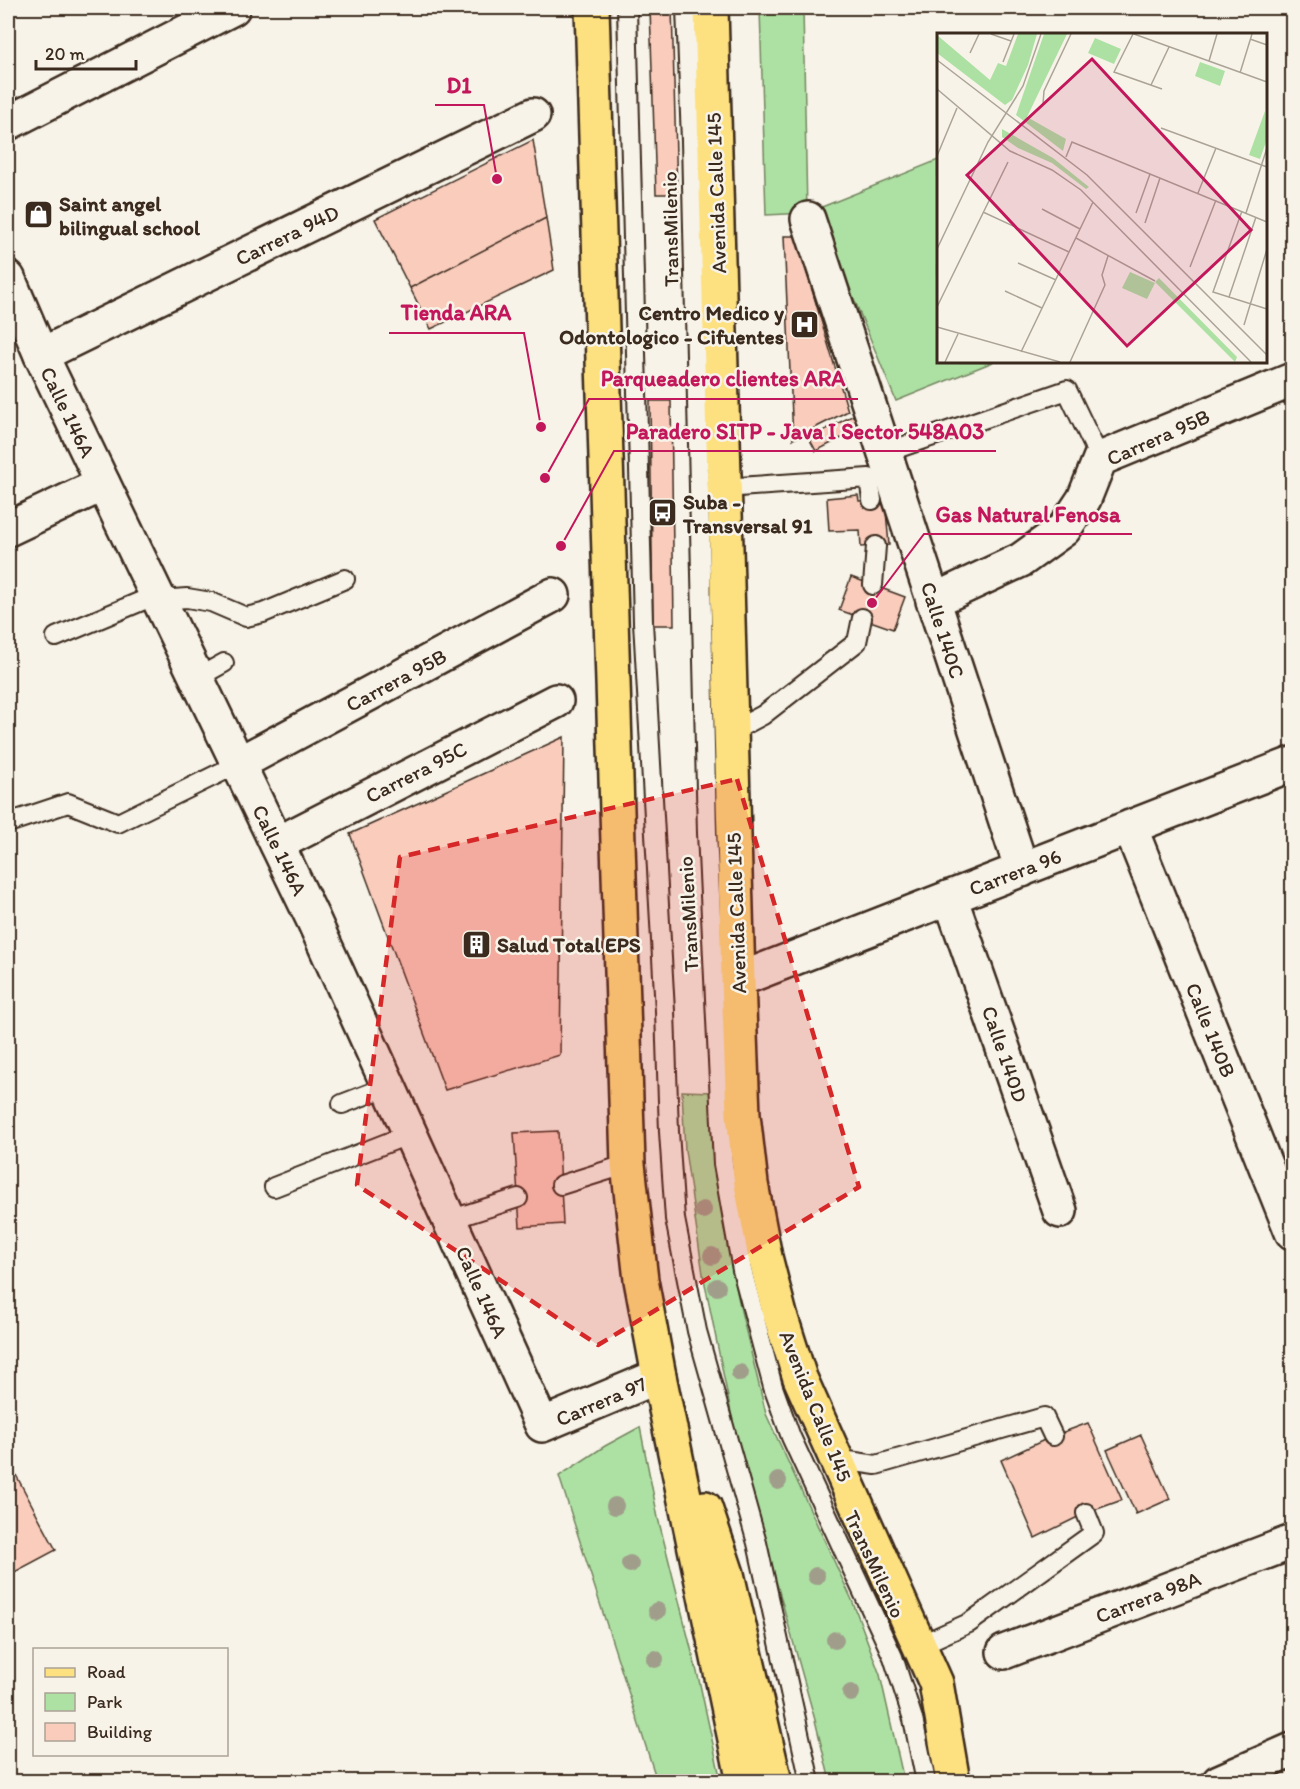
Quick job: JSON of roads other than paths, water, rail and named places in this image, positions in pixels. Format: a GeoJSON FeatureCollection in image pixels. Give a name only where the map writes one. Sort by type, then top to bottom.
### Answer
{"type":"FeatureCollection","features":[{"type":"Feature","properties":{"kind":"main road"},"geometry":{"type":"LineString","coordinates":[[592,8],[628,1164],[641,1280],[659,1376],[744,1782]]}},
{"type":"Feature","properties":{"kind":"main road","name":"Avenida Calle 145"},"geometry":{"type":"LineString","coordinates":[[711,8],[738,980],[743,1115],[751,1184],[765,1257],[800,1378],[936,1683],[953,1782]]}},
{"type":"Feature","properties":{"kind":"main road"},"geometry":{"type":"LineString","coordinates":[[659,1376],[727,1574],[775,1782]]}},
{"type":"Feature","properties":{"kind":"street"},"geometry":{"type":"LineString","coordinates":[[8,123],[233,8]]}},
{"type":"Feature","properties":{"kind":"street","name":"Carrera 94D"},"geometry":{"type":"LineString","coordinates":[[41,355],[532,115]]}},
{"type":"Feature","properties":{"kind":"street","name":"Calle 140C"},"geometry":{"type":"LineString","coordinates":[[808,219],[1022,870]]}},
{"type":"Feature","properties":{"kind":"street","name":"Calle 146A"},"geometry":{"type":"LineString","coordinates":[[8,278],[41,355],[156,595],[211,671],[238,764],[389,1086],[542,1425]]}},
{"type":"Feature","properties":{"kind":"street","name":"Carrera 95B"},"geometry":{"type":"LineString","coordinates":[[933,602],[1021,560],[1064,529],[1084,499],[1100,459],[1293,380]]}},
{"type":"Feature","properties":{"kind":"street"},"geometry":{"type":"LineString","coordinates":[[8,529],[103,484]]}},
{"type":"Feature","properties":{"kind":"street","name":"Carrera 95B"},"geometry":{"type":"LineString","coordinates":[[238,764],[553,595]]}},
{"type":"Feature","properties":{"kind":"street","name":"Carrera 95C"},"geometry":{"type":"LineString","coordinates":[[277,844],[556,701]]}},
{"type":"Feature","properties":{"kind":"street","name":"Carrera 96"},"geometry":{"type":"LineString","coordinates":[[738,980],[1293,764]]}},
{"type":"Feature","properties":{"kind":"street","name":"Calle 140B"},"geometry":{"type":"LineString","coordinates":[[1130,827],[1290,1219]]}},
{"type":"Feature","properties":{"kind":"street","name":"Calle 140D"},"geometry":{"type":"LineString","coordinates":[[950,897],[1060,1211]]}},
{"type":"Feature","properties":{"kind":"street","name":"Carrera 97"},"geometry":{"type":"LineString","coordinates":[[542,1425],[659,1376]]}},
{"type":"Feature","properties":{"kind":"street","name":"Carrera 98A"},"geometry":{"type":"LineString","coordinates":[[1004,1652],[1293,1542]]}},
{"type":"Feature","properties":{"kind":"street"},"geometry":{"type":"LineString","coordinates":[[1219,1782],[1293,1750]]}},
{"type":"Feature","properties":{"kind":"lane","name":"TransMilenio"},"geometry":{"type":"LineString","coordinates":[[627,8],[643,622],[675,1219],[697,1331],[758,1543],[810,1782]]}},
{"type":"Feature","properties":{"kind":"lane","name":"TransMilenio"},"geometry":{"type":"LineString","coordinates":[[686,8],[707,833],[723,1164],[742,1270],[773,1387],[791,1437],[893,1657],[913,1719],[926,1782]]}},
{"type":"Feature","properties":{"kind":"lane"},"geometry":{"type":"LineString","coordinates":[[884,453],[1067,390],[1100,459]]}},
{"type":"Feature","properties":{"kind":"lane"},"geometry":{"type":"LineString","coordinates":[[724,488],[869,477],[872,500]]}},
{"type":"Feature","properties":{"kind":"lane"},"geometry":{"type":"LineString","coordinates":[[873,585],[876,546]]}},
{"type":"Feature","properties":{"kind":"lane"},"geometry":{"type":"LineString","coordinates":[[56,638],[156,595],[160,600],[187,598],[211,602],[246,617],[263,613],[345,579]]}},
{"type":"Feature","properties":{"kind":"lane"},"geometry":{"type":"LineString","coordinates":[[731,732],[763,715],[857,642],[862,618]]}},
{"type":"Feature","properties":{"kind":"lane"},"geometry":{"type":"LineString","coordinates":[[8,823],[68,803],[118,823],[238,764]]}},
{"type":"Feature","properties":{"kind":"lane"},"geometry":{"type":"LineString","coordinates":[[342,1104],[389,1086]]}},
{"type":"Feature","properties":{"kind":"lane"},"geometry":{"type":"LineString","coordinates":[[274,1187],[410,1134]]}},
{"type":"Feature","properties":{"kind":"lane"},"geometry":{"type":"LineString","coordinates":[[561,1185],[628,1164]]}},
{"type":"Feature","properties":{"kind":"lane"},"geometry":{"type":"LineString","coordinates":[[449,1220],[518,1198]]}},
{"type":"Feature","properties":{"kind":"lane"},"geometry":{"type":"LineString","coordinates":[[835,1459],[876,1465],[1044,1418],[1053,1436]]}},
{"type":"Feature","properties":{"kind":"lane"},"geometry":{"type":"LineString","coordinates":[[920,1645],[969,1623],[1094,1533],[1086,1513]]}},
{"type":"Feature","properties":{"kind":"place","name":"D1"},"geometry":{"type":"Point","coordinates":[497,179]}},
{"type":"Feature","properties":{"kind":"place","name":"Saint angel bilingual school"},"geometry":{"type":"Point","coordinates":[38,215]}},
{"type":"Feature","properties":{"kind":"place","name":"Centro Medico y Odontologico - Cifuentes"},"geometry":{"type":"Point","coordinates":[805,324]}},
{"type":"Feature","properties":{"kind":"place","name":"Tienda ARA"},"geometry":{"type":"Point","coordinates":[541,427]}},
{"type":"Feature","properties":{"kind":"place","name":"Parqueadero clientes ARA"},"geometry":{"type":"Point","coordinates":[545,478]}},
{"type":"Feature","properties":{"kind":"place","name":"Suba - Transversal 91"},"geometry":{"type":"Point","coordinates":[662,513]}},
{"type":"Feature","properties":{"kind":"place","name":"Paradero SITP - Java I Sector 548A03"},"geometry":{"type":"Point","coordinates":[561,546]}},
{"type":"Feature","properties":{"kind":"place","name":"Gas Natural Fenosa"},"geometry":{"type":"Point","coordinates":[872,603]}},
{"type":"Feature","properties":{"kind":"place","name":"Salud Total EPS"},"geometry":{"type":"Point","coordinates":[476,944]}}]}
